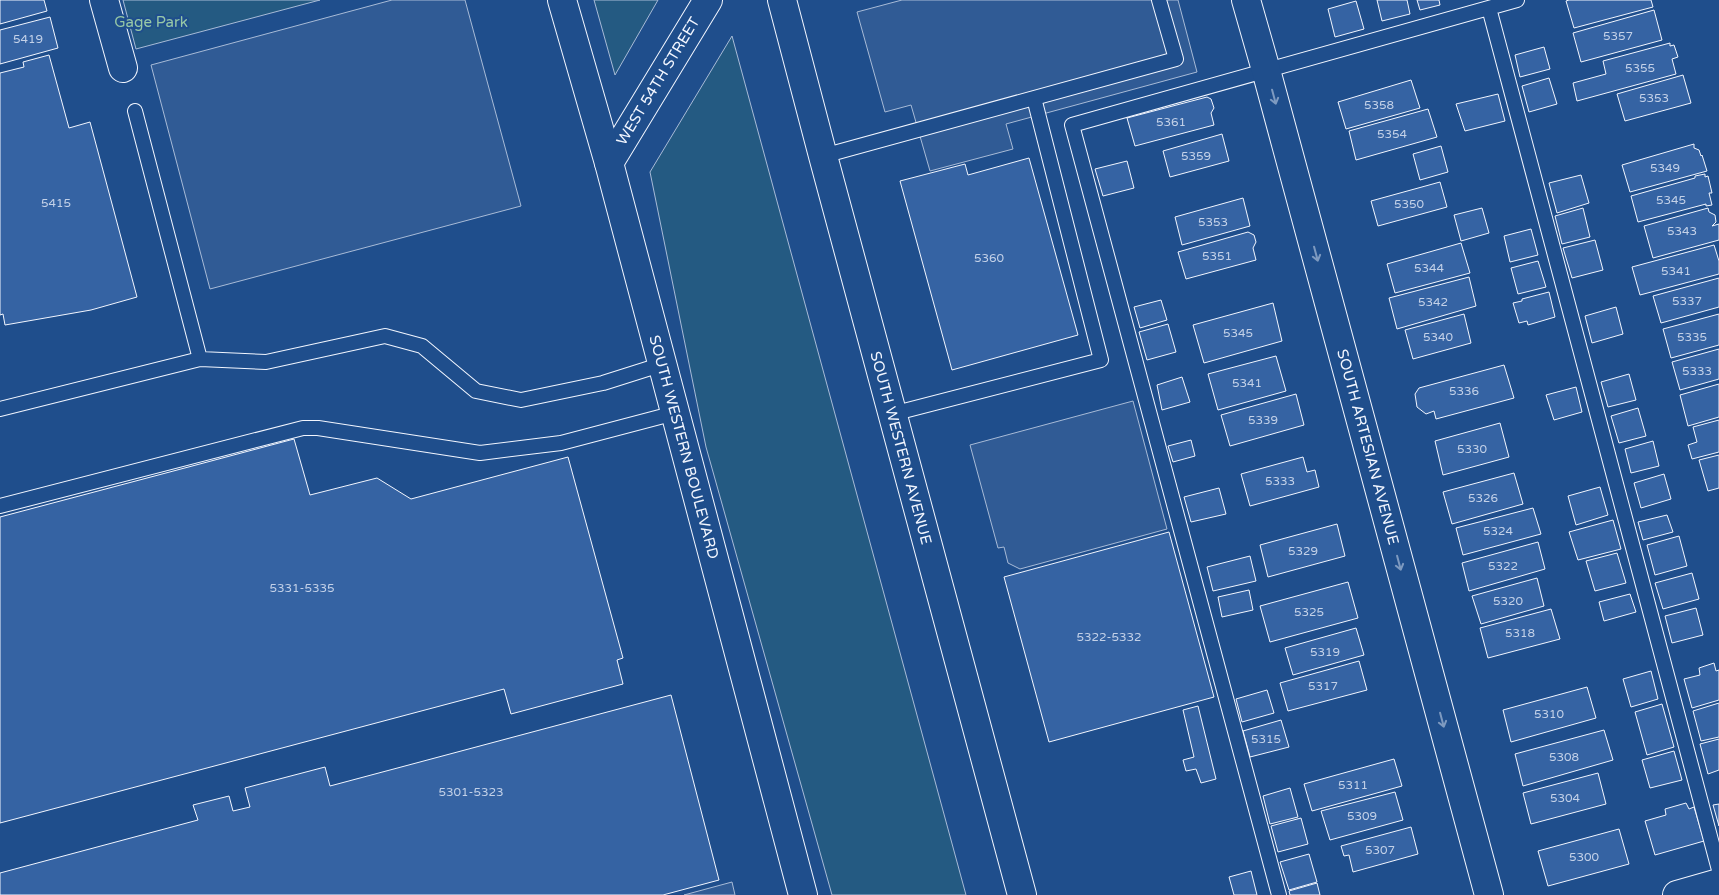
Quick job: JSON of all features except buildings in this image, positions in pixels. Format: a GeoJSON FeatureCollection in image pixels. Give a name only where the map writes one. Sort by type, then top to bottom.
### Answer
{"type":"FeatureCollection","features":[{"type":"Feature","properties":{"kind":"street"},"geometry":{"type":"LineString","coordinates":[[104,0],[124,68]]}},
{"type":"Feature","properties":{"kind":"street","name":"SOUTH WESTERN BOULEVARD"},"geometry":{"type":"LineString","coordinates":[[562,0],[609,163],[803,895]]}},
{"type":"Feature","properties":{"kind":"street","name":"WEST 54TH STREET"},"geometry":{"type":"LineString","coordinates":[[609,163],[708,0]]}},
{"type":"Feature","properties":{"kind":"street","name":"SOUTH WESTERN AVENUE"},"geometry":{"type":"LineString","coordinates":[[782,0],[1022,895]]}},
{"type":"Feature","properties":{"kind":"street","name":"SOUTH ARTESIAN AVENUE"},"geometry":{"type":"LineString","coordinates":[[1246,0],[1489,895]]}},
{"type":"Feature","properties":{"kind":"street"},"geometry":{"type":"LineString","coordinates":[[1677,895],[1719,884]]}},
{"type":"Feature","properties":{"kind":"lane"},"geometry":{"type":"LineString","coordinates":[[823,156],[1176,59],[1159,0]]}},
{"type":"Feature","properties":{"kind":"lane"},"geometry":{"type":"LineString","coordinates":[[1279,895],[1072,125],[1517,0]]}},
{"type":"Feature","properties":{"kind":"lane"},"geometry":{"type":"LineString","coordinates":[[1489,8],[1719,870]]}},
{"type":"Feature","properties":{"kind":"lane"},"geometry":{"type":"LineString","coordinates":[[892,414],[1101,360],[1034,98]]}},
{"type":"Feature","properties":{"kind":"lane"},"geometry":{"type":"LineString","coordinates":[[135,111],[200,359]]}},
{"type":"Feature","properties":{"kind":"lane"},"geometry":{"type":"LineString","coordinates":[[0,409],[200,359],[266,362],[386,336],[422,346],[476,391],[521,400],[603,383],[663,364]]}},
{"type":"Feature","properties":{"kind":"lane"},"geometry":{"type":"LineString","coordinates":[[0,506],[303,428],[318,428],[480,453],[561,443],[675,413]]}},
{"type":"Feature","properties":{"kind":"green space","name":"Gage Park"},"geometry":{"type":"Polygon","coordinates":[[[123,0],[320,0],[136,49],[123,0]]]}},
{"type":"Feature","properties":{"kind":"green space"},"geometry":{"type":"Polygon","coordinates":[[[594,0],[658,0],[615,75],[594,0]]]}},
{"type":"Feature","properties":{"kind":"green space"},"geometry":{"type":"Polygon","coordinates":[[[732,36],[966,895],[832,895],[706,447],[650,172],[732,36]]]}},
{"type":"Feature","properties":{"kind":"shaded area"},"geometry":{"type":"Polygon","coordinates":[[[392,0],[465,0],[521,206],[210,289],[151,65],[392,0]]]}},
{"type":"Feature","properties":{"kind":"shaded area"},"geometry":{"type":"Polygon","coordinates":[[[902,0],[1178,0],[1197,72],[1006,124],[1013,149],[930,171],[911,105],[885,112],[857,12],[902,0]]]}},
{"type":"Feature","properties":{"kind":"shaded area"},"geometry":{"type":"Polygon","coordinates":[[[1133,401],[1167,529],[1020,569],[1008,563],[1004,547],[998,548],[970,445],[1133,401]]]}},
{"type":"Feature","properties":{"kind":"shaded area"},"geometry":{"type":"Polygon","coordinates":[[[732,882],[735,895],[684,895],[732,882]]]}}]}
